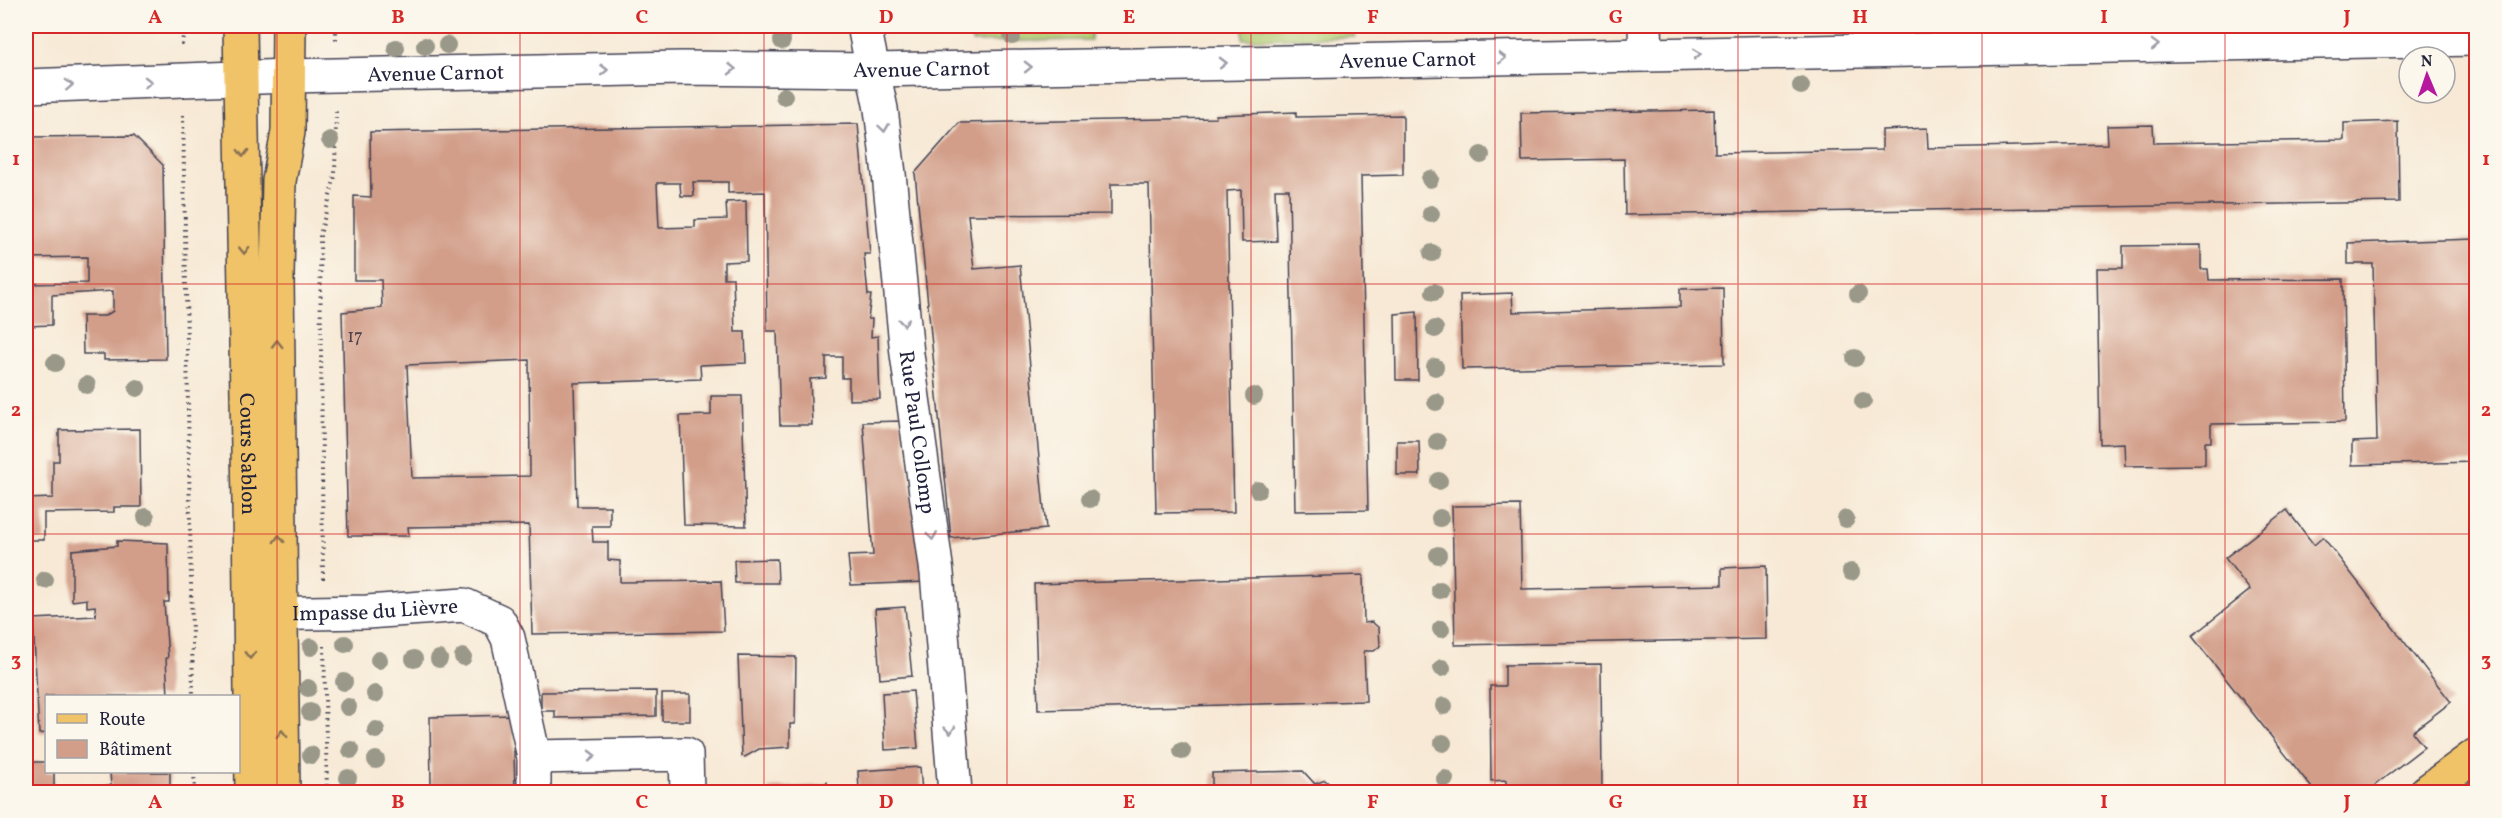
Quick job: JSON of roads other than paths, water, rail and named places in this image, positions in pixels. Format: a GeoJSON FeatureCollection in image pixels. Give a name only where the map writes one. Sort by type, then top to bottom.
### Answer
{"type":"FeatureCollection","features":[{"type":"Feature","properties":{"kind":"main road"},"geometry":{"type":"LineString","coordinates":[[240,26],[240,78]]}},
{"type":"Feature","properties":{"kind":"main road"},"geometry":{"type":"LineString","coordinates":[[288,76],[289,26]]}},
{"type":"Feature","properties":{"kind":"main road","name":"Cours Sablon"},"geometry":{"type":"LineString","coordinates":[[252,792],[265,614],[279,181],[288,132],[288,76]]}},
{"type":"Feature","properties":{"kind":"main road","name":"Cours Sablon"},"geometry":{"type":"LineString","coordinates":[[240,78],[265,614],[283,792]]}},
{"type":"Feature","properties":{"kind":"main road"},"geometry":{"type":"LineString","coordinates":[[2426,792],[2476,755]]}},
{"type":"Feature","properties":{"kind":"street","name":"Rue Paul Collomp"},"geometry":{"type":"LineString","coordinates":[[864,26],[874,70],[887,153],[907,354],[937,573],[955,792]]}},
{"type":"Feature","properties":{"kind":"street","name":"Avenue Carnot"},"geometry":{"type":"LineString","coordinates":[[288,76],[682,68],[874,70],[1646,40],[2476,39]]}},
{"type":"Feature","properties":{"kind":"street"},"geometry":{"type":"LineString","coordinates":[[26,86],[288,76]]}},
{"type":"Feature","properties":{"kind":"street","name":"Impasse du Lièvre"},"geometry":{"type":"LineString","coordinates":[[265,614],[464,605],[499,621],[508,638],[534,757]]}},
{"type":"Feature","properties":{"kind":"street"},"geometry":{"type":"LineString","coordinates":[[534,792],[534,757],[686,754],[687,792]]}}]}
